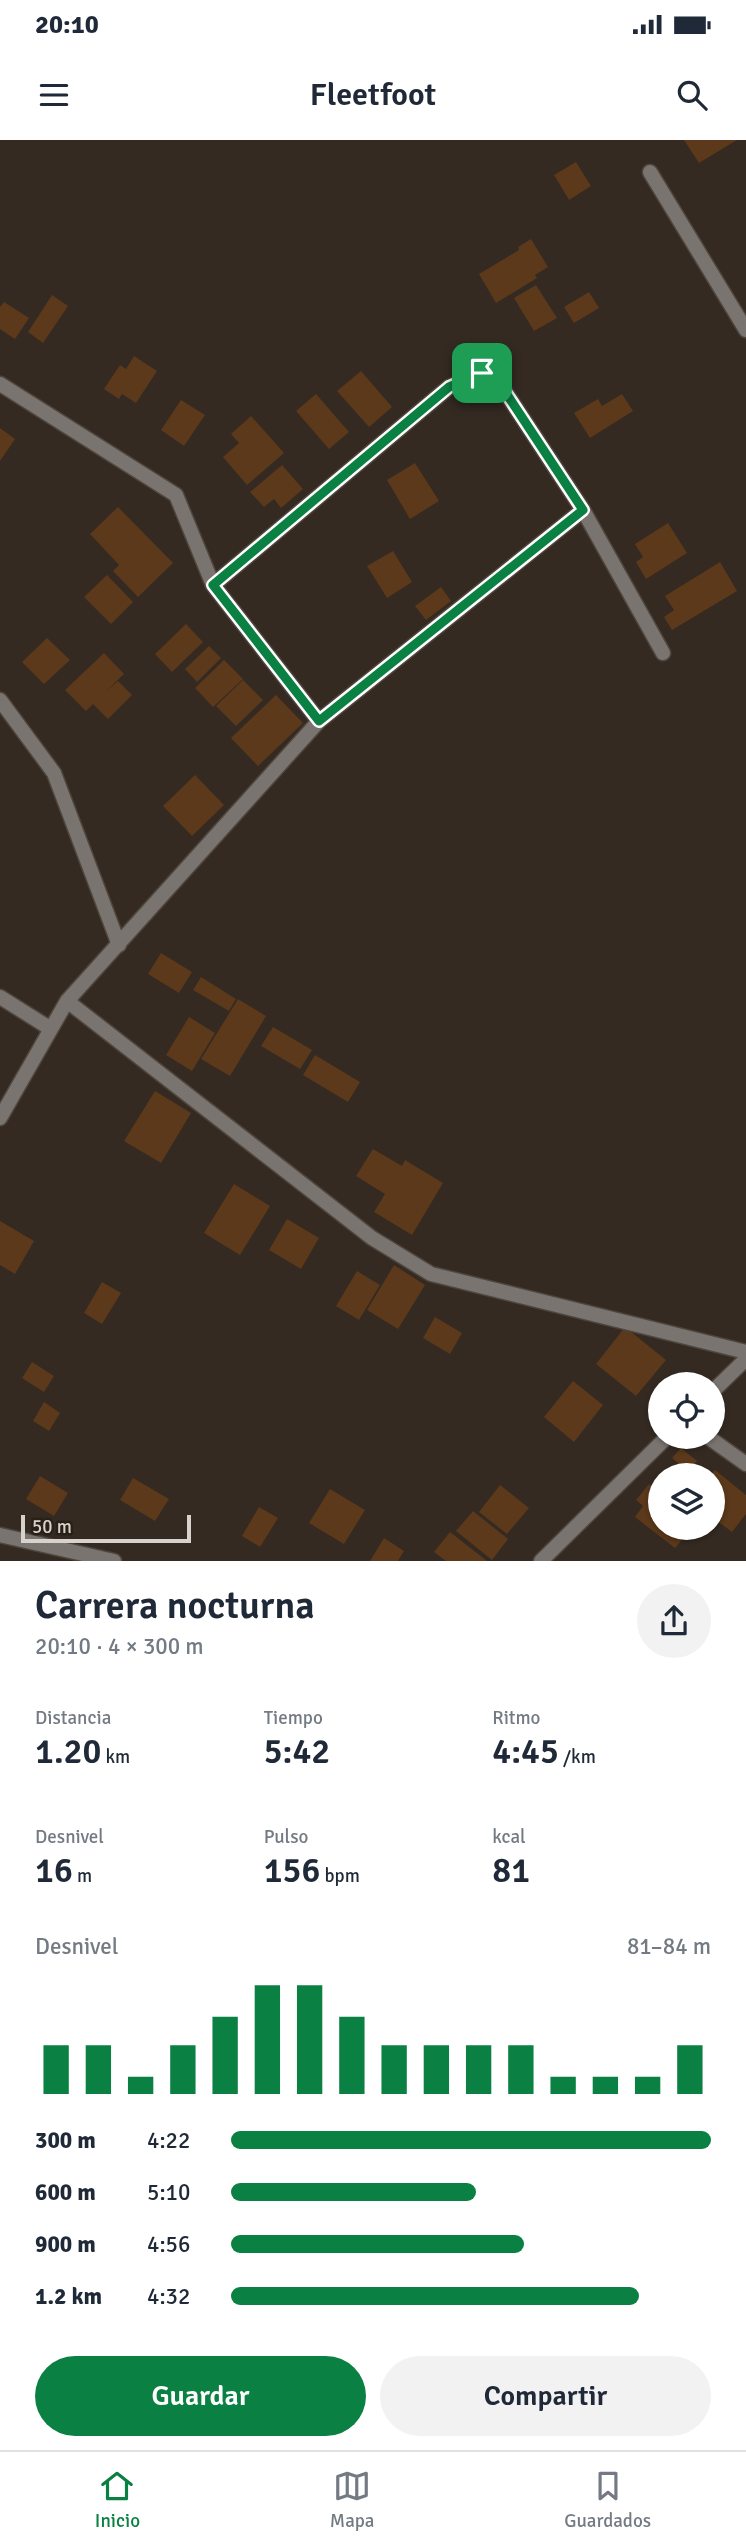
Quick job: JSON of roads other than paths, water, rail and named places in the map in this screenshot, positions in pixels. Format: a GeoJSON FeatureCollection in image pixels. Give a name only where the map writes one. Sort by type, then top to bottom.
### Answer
{"type":"FeatureCollection","features":[{"type":"Feature","properties":{"kind":"street"},"geometry":{"type":"LineString","coordinates":[[650,172],[746,330]]}},
{"type":"Feature","properties":{"kind":"street"},"geometry":{"type":"LineString","coordinates":[[213,585],[449,387],[482,373],[506,393],[583,510],[663,653]]}},
{"type":"Feature","properties":{"kind":"street"},"geometry":{"type":"LineString","coordinates":[[0,384],[176,495],[213,585],[319,721]]}},
{"type":"Feature","properties":{"kind":"street"},"geometry":{"type":"LineString","coordinates":[[0,1118],[67,1001],[319,721],[583,510]]}},
{"type":"Feature","properties":{"kind":"street"},"geometry":{"type":"LineString","coordinates":[[0,700],[54,773],[119,945]]}},
{"type":"Feature","properties":{"kind":"street"},"geometry":{"type":"LineString","coordinates":[[0,996],[51,1029]]}},
{"type":"Feature","properties":{"kind":"street"},"geometry":{"type":"LineString","coordinates":[[67,1001],[372,1238],[431,1274],[746,1352]]}},
{"type":"Feature","properties":{"kind":"street"},"geometry":{"type":"LineString","coordinates":[[725,1379],[746,1359]]}},
{"type":"Feature","properties":{"kind":"street"},"geometry":{"type":"LineString","coordinates":[[541,1561],[655,1449]]}},
{"type":"Feature","properties":{"kind":"street"},"geometry":{"type":"LineString","coordinates":[[725,1449],[746,1464]]}},
{"type":"Feature","properties":{"kind":"street"},"geometry":{"type":"LineString","coordinates":[[0,1535],[114,1561]]}}]}
